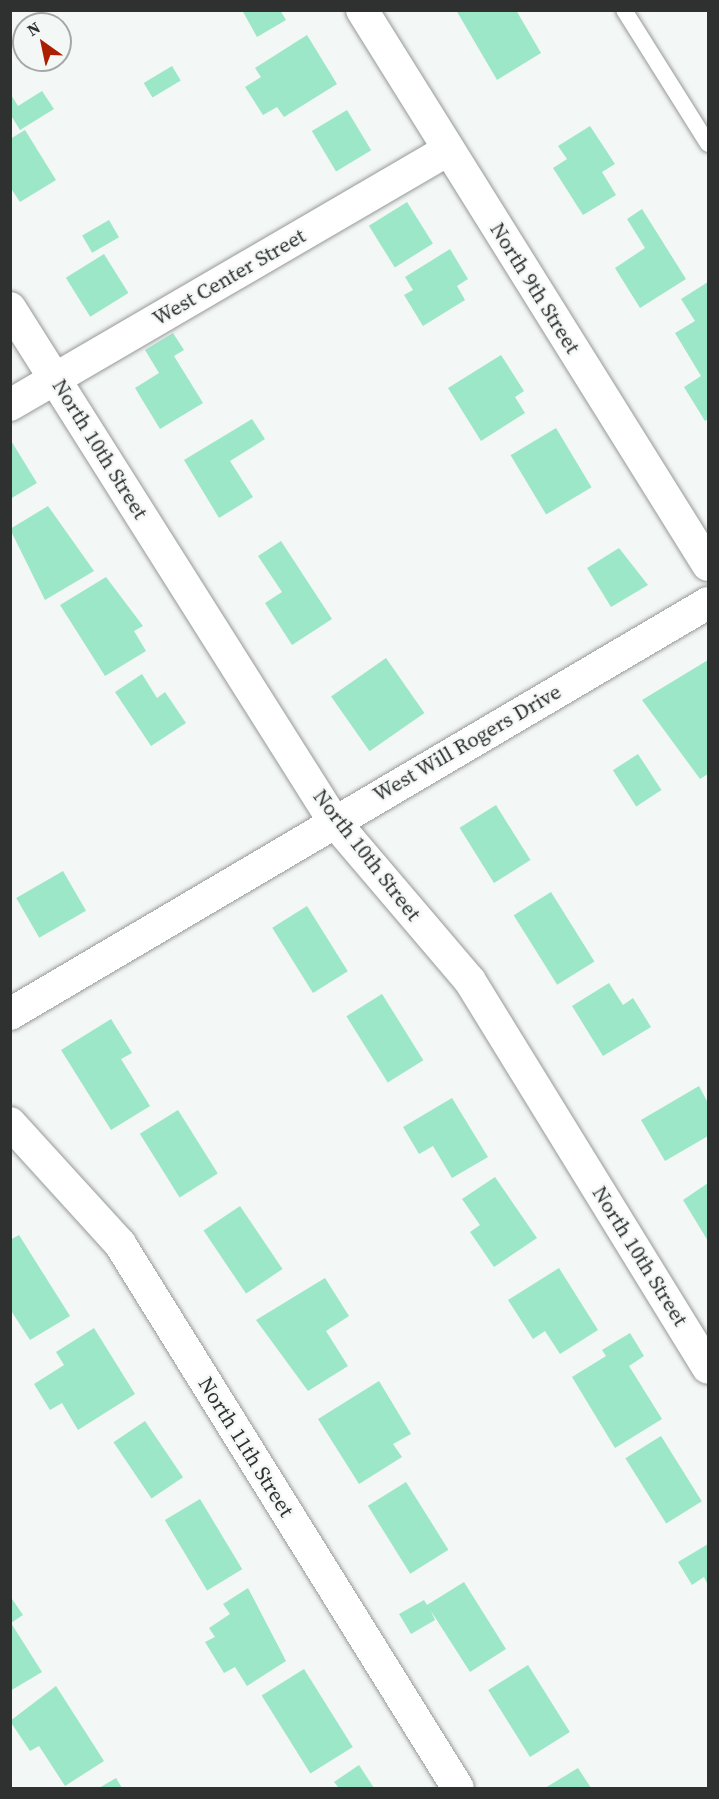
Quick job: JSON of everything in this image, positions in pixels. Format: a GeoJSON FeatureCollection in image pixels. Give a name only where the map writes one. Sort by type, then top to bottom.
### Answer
{"type":"FeatureCollection","features":[{"type":"Feature","properties":{"kind":"street","name":"North 9th Street"},"geometry":{"type":"LineString","coordinates":[[362,10],[708,565]]}},
{"type":"Feature","properties":{"kind":"street","name":"West Center Street"},"geometry":{"type":"LineString","coordinates":[[10,405],[448,150]]}},
{"type":"Feature","properties":{"kind":"street","name":"North 10th Street"},"geometry":{"type":"LineString","coordinates":[[10,308],[333,820],[470,981],[708,1368]]}},
{"type":"Feature","properties":{"kind":"street","name":"West Will Rogers Drive"},"geometry":{"type":"LineString","coordinates":[[10,1014],[333,820],[708,603]]}},
{"type":"Feature","properties":{"kind":"street","name":"North 11th Street"},"geometry":{"type":"LineString","coordinates":[[10,1123],[120,1244],[458,1788]]}},
{"type":"Feature","properties":{"kind":"lane"},"geometry":{"type":"LineString","coordinates":[[624,10],[708,144]]}},
{"type":"Feature","properties":{"kind":"building"},"geometry":{"type":"Polygon","coordinates":[[[242,10],[280,10],[286,20],[257,37],[242,10]]]}},
{"type":"Feature","properties":{"kind":"building"},"geometry":{"type":"Polygon","coordinates":[[[456,10],[516,10],[541,53],[497,80],[456,10]]]}},
{"type":"Feature","properties":{"kind":"building"},"geometry":{"type":"Polygon","coordinates":[[[307,35],[337,84],[284,117],[277,107],[263,115],[245,87],[261,77],[255,68],[307,35]]]}},
{"type":"Feature","properties":{"kind":"building"},"geometry":{"type":"Polygon","coordinates":[[[172,66],[181,81],[152,98],[144,83],[172,66]]]}},
{"type":"Feature","properties":{"kind":"building"},"geometry":{"type":"Polygon","coordinates":[[[42,91],[54,109],[20,130],[10,114],[10,93],[18,106],[42,91]]]}},
{"type":"Feature","properties":{"kind":"building"},"geometry":{"type":"Polygon","coordinates":[[[347,110],[371,150],[336,171],[312,131],[347,110]]]}},
{"type":"Feature","properties":{"kind":"building"},"geometry":{"type":"Polygon","coordinates":[[[590,126],[615,164],[602,172],[616,195],[583,215],[553,168],[567,159],[558,146],[590,126]]]}},
{"type":"Feature","properties":{"kind":"building"},"geometry":{"type":"Polygon","coordinates":[[[25,130],[56,180],[20,202],[10,187],[10,139],[25,130]]]}},
{"type":"Feature","properties":{"kind":"building"},"geometry":{"type":"Polygon","coordinates":[[[407,202],[433,244],[395,267],[369,226],[407,202]]]}},
{"type":"Feature","properties":{"kind":"building"},"geometry":{"type":"Polygon","coordinates":[[[642,209],[686,279],[640,308],[615,268],[645,248],[627,219],[642,209]]]}},
{"type":"Feature","properties":{"kind":"building"},"geometry":{"type":"Polygon","coordinates":[[[109,220],[119,237],[92,253],[82,236],[109,220]]]}},
{"type":"Feature","properties":{"kind":"building"},"geometry":{"type":"Polygon","coordinates":[[[450,249],[468,279],[457,286],[465,300],[423,326],[404,295],[413,290],[405,277],[450,249]]]}},
{"type":"Feature","properties":{"kind":"building"},"geometry":{"type":"Polygon","coordinates":[[[104,254],[128,293],[90,317],[66,278],[104,254]]]}},
{"type":"Feature","properties":{"kind":"building"},"geometry":{"type":"Polygon","coordinates":[[[708,282],[708,419],[705,421],[684,387],[701,376],[675,333],[695,321],[681,299],[708,282]]]}},
{"type":"Feature","properties":{"kind":"building"},"geometry":{"type":"Polygon","coordinates":[[[173,333],[184,350],[174,356],[203,403],[160,429],[135,388],[159,373],[145,350],[173,333]]]}},
{"type":"Feature","properties":{"kind":"building"},"geometry":{"type":"Polygon","coordinates":[[[501,355],[524,391],[515,397],[525,413],[481,441],[448,388],[501,355]]]}},
{"type":"Feature","properties":{"kind":"building"},"geometry":{"type":"Polygon","coordinates":[[[252,419],[265,439],[230,461],[253,497],[219,518],[184,460],[252,419]]]}},
{"type":"Feature","properties":{"kind":"building"},"geometry":{"type":"Polygon","coordinates":[[[556,428],[592,487],[546,514],[511,455],[556,428]]]}},
{"type":"Feature","properties":{"kind":"building"},"geometry":{"type":"Polygon","coordinates":[[[10,439],[37,483],[10,499],[10,439]]]}},
{"type":"Feature","properties":{"kind":"building"},"geometry":{"type":"Polygon","coordinates":[[[48,506],[94,571],[45,600],[10,529],[48,506]]]}},
{"type":"Feature","properties":{"kind":"building"},"geometry":{"type":"Polygon","coordinates":[[[281,541],[332,619],[292,645],[265,603],[282,592],[258,556],[281,541]]]}},
{"type":"Feature","properties":{"kind":"building"},"geometry":{"type":"Polygon","coordinates":[[[619,548],[648,585],[611,607],[587,568],[619,548]]]}},
{"type":"Feature","properties":{"kind":"building"},"geometry":{"type":"Polygon","coordinates":[[[106,577],[143,626],[134,631],[146,651],[105,676],[60,605],[106,577]]]}},
{"type":"Feature","properties":{"kind":"building"},"geometry":{"type":"Polygon","coordinates":[[[386,658],[424,713],[370,751],[331,696],[386,658]]]}},
{"type":"Feature","properties":{"kind":"building"},"geometry":{"type":"Polygon","coordinates":[[[708,660],[708,774],[700,779],[642,700],[708,660]]]}},
{"type":"Feature","properties":{"kind":"building"},"geometry":{"type":"Polygon","coordinates":[[[142,674],[157,698],[165,692],[186,723],[151,746],[115,692],[142,674]]]}},
{"type":"Feature","properties":{"kind":"building"},"geometry":{"type":"Polygon","coordinates":[[[638,754],[661,790],[636,806],[613,770],[638,754]]]}},
{"type":"Feature","properties":{"kind":"building"},"geometry":{"type":"Polygon","coordinates":[[[496,805],[530,860],[494,883],[460,828],[496,805]]]}},
{"type":"Feature","properties":{"kind":"building"},"geometry":{"type":"Polygon","coordinates":[[[63,871],[86,911],[39,938],[16,898],[63,871]]]}},
{"type":"Feature","properties":{"kind":"building"},"geometry":{"type":"Polygon","coordinates":[[[551,892],[594,962],[557,985],[514,915],[551,892]]]}},
{"type":"Feature","properties":{"kind":"building"},"geometry":{"type":"Polygon","coordinates":[[[307,906],[348,971],[313,993],[272,928],[307,906]]]}},
{"type":"Feature","properties":{"kind":"building"},"geometry":{"type":"Polygon","coordinates":[[[609,983],[623,1005],[633,998],[651,1027],[603,1056],[572,1006],[609,983]]]}},
{"type":"Feature","properties":{"kind":"building"},"geometry":{"type":"Polygon","coordinates":[[[382,994],[423,1060],[388,1082],[346,1016],[382,994]]]}},
{"type":"Feature","properties":{"kind":"building"},"geometry":{"type":"Polygon","coordinates":[[[111,1019],[132,1053],[121,1059],[150,1106],[111,1130],[61,1050],[111,1019]]]}},
{"type":"Feature","properties":{"kind":"building"},"geometry":{"type":"Polygon","coordinates":[[[699,1086],[708,1103],[708,1136],[665,1161],[641,1120],[699,1086]]]}},
{"type":"Feature","properties":{"kind":"building"},"geometry":{"type":"Polygon","coordinates":[[[452,1098],[488,1157],[452,1178],[433,1146],[419,1154],[403,1127],[452,1098]]]}},
{"type":"Feature","properties":{"kind":"building"},"geometry":{"type":"Polygon","coordinates":[[[178,1110],[218,1174],[180,1197],[140,1134],[178,1110]]]}},
{"type":"Feature","properties":{"kind":"building"},"geometry":{"type":"Polygon","coordinates":[[[495,1177],[537,1238],[494,1267],[470,1232],[480,1225],[462,1199],[495,1177]]]}},
{"type":"Feature","properties":{"kind":"building"},"geometry":{"type":"Polygon","coordinates":[[[708,1183],[708,1241],[683,1200],[708,1183]]]}},
{"type":"Feature","properties":{"kind":"building"},"geometry":{"type":"Polygon","coordinates":[[[240,1206],[282,1269],[246,1294],[204,1231],[240,1206]]]}},
{"type":"Feature","properties":{"kind":"building"},"geometry":{"type":"Polygon","coordinates":[[[19,1235],[70,1316],[30,1340],[10,1309],[10,1240],[19,1235]]]}},
{"type":"Feature","properties":{"kind":"building"},"geometry":{"type":"Polygon","coordinates":[[[559,1268],[598,1330],[560,1354],[545,1331],[533,1339],[508,1300],[559,1268]]]}},
{"type":"Feature","properties":{"kind":"building"},"geometry":{"type":"Polygon","coordinates":[[[325,1278],[349,1316],[326,1331],[348,1366],[308,1391],[256,1320],[325,1278]]]}},
{"type":"Feature","properties":{"kind":"building"},"geometry":{"type":"Polygon","coordinates":[[[94,1328],[135,1394],[78,1430],[62,1403],[50,1410],[34,1384],[64,1365],[56,1352],[94,1328]]]}},
{"type":"Feature","properties":{"kind":"building"},"geometry":{"type":"Polygon","coordinates":[[[630,1333],[644,1356],[629,1366],[662,1419],[615,1448],[572,1377],[606,1356],[602,1350],[630,1333]]]}},
{"type":"Feature","properties":{"kind":"building"},"geometry":{"type":"Polygon","coordinates":[[[379,1381],[411,1434],[393,1444],[402,1457],[359,1484],[318,1419],[379,1381]]]}},
{"type":"Feature","properties":{"kind":"building"},"geometry":{"type":"Polygon","coordinates":[[[145,1421],[183,1477],[152,1499],[113,1442],[145,1421]]]}},
{"type":"Feature","properties":{"kind":"building"},"geometry":{"type":"Polygon","coordinates":[[[661,1436],[702,1501],[666,1524],[625,1458],[661,1436]]]}},
{"type":"Feature","properties":{"kind":"building"},"geometry":{"type":"Polygon","coordinates":[[[406,1482],[448,1550],[410,1574],[368,1506],[406,1482]]]}},
{"type":"Feature","properties":{"kind":"building"},"geometry":{"type":"Polygon","coordinates":[[[200,1499],[242,1569],[207,1590],[165,1520],[200,1499]]]}},
{"type":"Feature","properties":{"kind":"building"},"geometry":{"type":"Polygon","coordinates":[[[708,1544],[708,1585],[704,1577],[692,1585],[678,1562],[708,1544]]]}},
{"type":"Feature","properties":{"kind":"building"},"geometry":{"type":"Polygon","coordinates":[[[464,1582],[506,1649],[470,1672],[431,1611],[435,1620],[411,1634],[399,1614],[424,1600],[427,1605],[464,1582]]]}},
{"type":"Feature","properties":{"kind":"building"},"geometry":{"type":"Polygon","coordinates":[[[248,1588],[286,1661],[247,1686],[235,1667],[224,1673],[205,1642],[215,1637],[209,1628],[230,1614],[223,1604],[248,1588]]]}},
{"type":"Feature","properties":{"kind":"building"},"geometry":{"type":"Polygon","coordinates":[[[10,1596],[23,1615],[11,1623],[42,1672],[10,1691],[10,1596]]]}},
{"type":"Feature","properties":{"kind":"building"},"geometry":{"type":"Polygon","coordinates":[[[528,1665],[570,1732],[530,1757],[488,1690],[528,1665]]]}},
{"type":"Feature","properties":{"kind":"building"},"geometry":{"type":"Polygon","coordinates":[[[304,1669],[353,1747],[310,1774],[262,1695],[304,1669]]]}},
{"type":"Feature","properties":{"kind":"building"},"geometry":{"type":"Polygon","coordinates":[[[56,1686],[104,1761],[65,1786],[39,1746],[30,1751],[10,1721],[56,1686]]]}},
{"type":"Feature","properties":{"kind":"building"},"geometry":{"type":"Polygon","coordinates":[[[359,1765],[374,1788],[339,1788],[334,1782],[359,1765]]]}},
{"type":"Feature","properties":{"kind":"building"},"geometry":{"type":"Polygon","coordinates":[[[578,1768],[591,1788],[545,1788],[578,1768]]]}},
{"type":"Feature","properties":{"kind":"building"},"geometry":{"type":"Polygon","coordinates":[[[116,1778],[122,1788],[99,1788],[116,1778]]]}}]}
